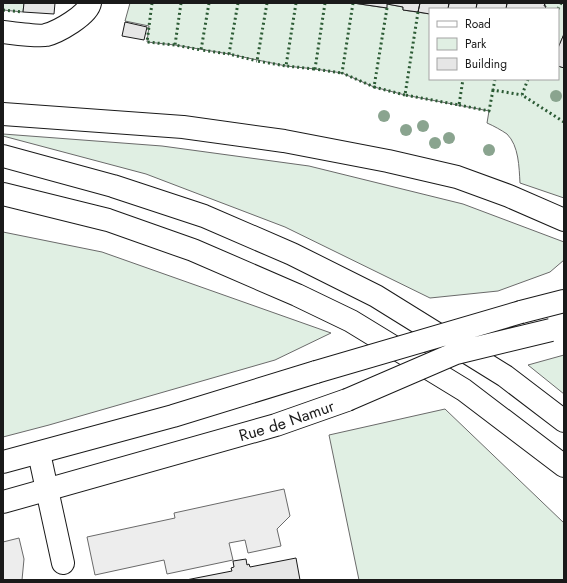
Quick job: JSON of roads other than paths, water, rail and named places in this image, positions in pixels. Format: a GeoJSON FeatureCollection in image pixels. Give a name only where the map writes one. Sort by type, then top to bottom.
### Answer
{"type":"FeatureCollection","features":[{"type":"Feature","properties":{"kind":"main road"},"geometry":{"type":"LineString","coordinates":[[3,32],[45,35],[67,25],[85,11],[90,3]]}},
{"type":"Feature","properties":{"kind":"main road"},"geometry":{"type":"LineString","coordinates":[[3,114],[183,126],[284,140],[388,161],[457,177],[509,196],[564,220]]}},
{"type":"Feature","properties":{"kind":"main road"},"geometry":{"type":"LineString","coordinates":[[3,156],[113,186],[197,214],[292,254],[376,296],[505,376],[564,421]]}},
{"type":"Feature","properties":{"kind":"main road"},"geometry":{"type":"LineString","coordinates":[[3,194],[108,220],[193,250],[297,295],[351,321],[464,390],[564,466]]}},
{"type":"Feature","properties":{"kind":"main road"},"geometry":{"type":"LineString","coordinates":[[3,462],[173,416],[316,372],[521,312],[564,301]]}},
{"type":"Feature","properties":{"kind":"main road","name":"Rue de Namur"},"geometry":{"type":"LineString","coordinates":[[3,502],[276,425],[348,400],[456,353],[558,328]]}},
{"type":"Feature","properties":{"kind":"main road"},"geometry":{"type":"LineString","coordinates":[[39,453],[63,563]]}}]}
